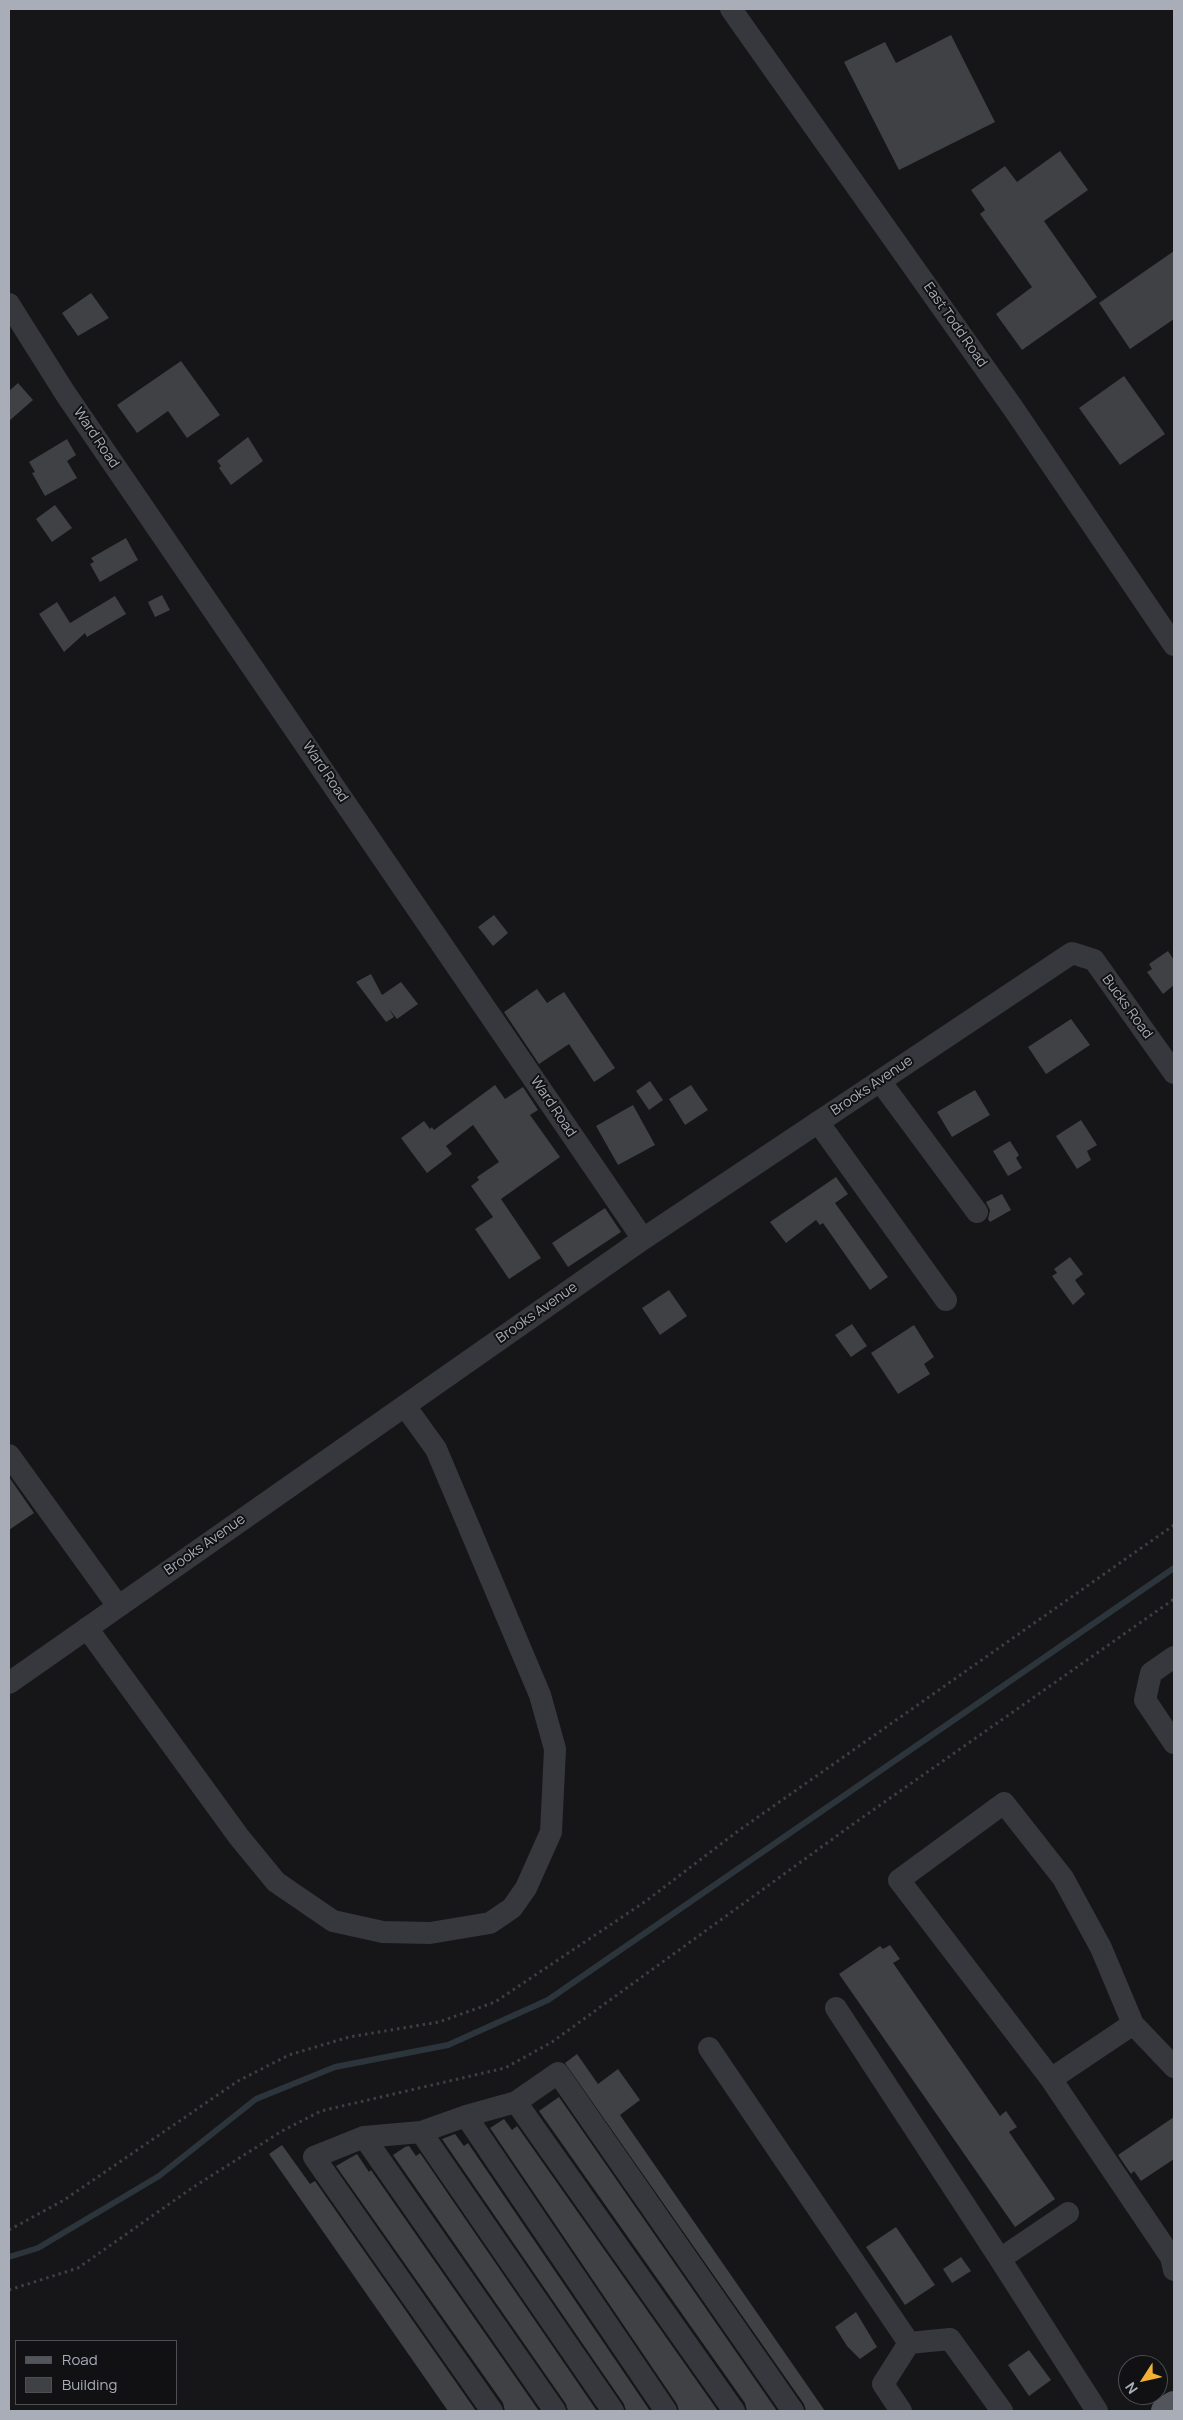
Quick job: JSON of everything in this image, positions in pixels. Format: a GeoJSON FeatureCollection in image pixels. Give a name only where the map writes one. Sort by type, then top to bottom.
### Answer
{"type":"FeatureCollection","features":[{"type":"Feature","properties":{"kind":"main road"},"geometry":{"type":"LineString","coordinates":[[1165,2411],[1174,2405]]}},
{"type":"Feature","properties":{"kind":"street","name":"East Todd Road"},"geometry":{"type":"LineString","coordinates":[[731,9],[1013,408],[1174,645]]}},
{"type":"Feature","properties":{"kind":"street","name":"Ward Road"},"geometry":{"type":"LineString","coordinates":[[9,304],[65,393],[643,1239]]}},
{"type":"Feature","properties":{"kind":"street","name":"Brooks Avenue"},"geometry":{"type":"LineString","coordinates":[[9,1683],[643,1239],[1072,953]]}},
{"type":"Feature","properties":{"kind":"street","name":"Bucks Road"},"geometry":{"type":"LineString","coordinates":[[1072,953],[1094,960],[1174,1073]]}},
{"type":"Feature","properties":{"kind":"street"},"geometry":{"type":"LineString","coordinates":[[880,1081],[976,1212]]}},
{"type":"Feature","properties":{"kind":"street"},"geometry":{"type":"LineString","coordinates":[[818,1122],[946,1300]]}},
{"type":"Feature","properties":{"kind":"street"},"geometry":{"type":"LineString","coordinates":[[86,1628],[239,1837],[276,1882],[333,1921],[383,1932],[430,1933],[490,1923],[512,1908],[526,1888],[551,1832],[555,1749],[540,1695],[436,1449],[405,1406]]}},
{"type":"Feature","properties":{"kind":"street"},"geometry":{"type":"LineString","coordinates":[[9,1455],[118,1606]]}},
{"type":"Feature","properties":{"kind":"street"},"geometry":{"type":"LineString","coordinates":[[1174,1657],[1151,1673],[1144,1700],[1174,1743]]}},
{"type":"Feature","properties":{"kind":"street"},"geometry":{"type":"LineString","coordinates":[[1174,2067],[1133,2024],[1101,1948],[1063,1878],[1004,1803],[899,1880],[1052,2080],[1171,2258],[1174,2270]]}},
{"type":"Feature","properties":{"kind":"street"},"geometry":{"type":"LineString","coordinates":[[836,2008],[1098,2411]]}},
{"type":"Feature","properties":{"kind":"street"},"geometry":{"type":"LineString","coordinates":[[1052,2080],[1133,2024]]}},
{"type":"Feature","properties":{"kind":"street"},"geometry":{"type":"LineString","coordinates":[[709,2048],[909,2342]]}},
{"type":"Feature","properties":{"kind":"street"},"geometry":{"type":"LineString","coordinates":[[492,2411],[314,2157],[364,2137],[421,2132],[466,2116],[516,2102],[558,2073],[793,2411]]}},
{"type":"Feature","properties":{"kind":"street"},"geometry":{"type":"LineString","coordinates":[[516,2102],[734,2411]]}},
{"type":"Feature","properties":{"kind":"street"},"geometry":{"type":"LineString","coordinates":[[466,2116],[666,2411]]}},
{"type":"Feature","properties":{"kind":"street"},"geometry":{"type":"LineString","coordinates":[[421,2132],[614,2411]]}},
{"type":"Feature","properties":{"kind":"street"},"geometry":{"type":"LineString","coordinates":[[364,2137],[555,2411]]}},
{"type":"Feature","properties":{"kind":"street"},"geometry":{"type":"LineString","coordinates":[[1000,2260],[1068,2213]]}},
{"type":"Feature","properties":{"kind":"street"},"geometry":{"type":"LineString","coordinates":[[909,2342],[950,2340],[1002,2411]]}},
{"type":"Feature","properties":{"kind":"street"},"geometry":{"type":"LineString","coordinates":[[901,2411],[883,2384],[909,2342]]}},
{"type":"Feature","properties":{"kind":"path"},"geometry":{"type":"LineString","coordinates":[[9,2230],[64,2200],[238,2082],[288,2055],[349,2037],[439,2022],[495,2002],[646,1901],[746,1825],[1174,1525]]}},
{"type":"Feature","properties":{"kind":"path"},"geometry":{"type":"LineString","coordinates":[[9,2290],[78,2268],[192,2188],[282,2131],[321,2111],[505,2068],[552,2042],[856,1822],[1174,1599]]}},
{"type":"Feature","properties":{"kind":"building"},"geometry":{"type":"Polygon","coordinates":[[[951,35],[995,122],[899,170],[844,62],[885,42],[896,63],[951,35]]]}},
{"type":"Feature","properties":{"kind":"building"},"geometry":{"type":"Polygon","coordinates":[[[1060,151],[1088,190],[1044,221],[1097,297],[1022,350],[996,314],[1032,287],[980,214],[985,210],[971,190],[1005,166],[1017,182],[1060,151]]]}},
{"type":"Feature","properties":{"kind":"building"},"geometry":{"type":"Polygon","coordinates":[[[1174,251],[1174,319],[1130,349],[1099,303],[1174,251]]]}},
{"type":"Feature","properties":{"kind":"building"},"geometry":{"type":"Polygon","coordinates":[[[91,293],[109,318],[78,336],[62,313],[91,293]]]}},
{"type":"Feature","properties":{"kind":"building"},"geometry":{"type":"Polygon","coordinates":[[[181,361],[220,415],[187,438],[168,411],[137,433],[117,405],[181,361]]]}},
{"type":"Feature","properties":{"kind":"building"},"geometry":{"type":"Polygon","coordinates":[[[1124,376],[1165,434],[1120,465],[1079,408],[1124,376]]]}},
{"type":"Feature","properties":{"kind":"building"},"geometry":{"type":"Polygon","coordinates":[[[18,383],[33,400],[9,421],[9,391],[18,383]]]}},
{"type":"Feature","properties":{"kind":"building"},"geometry":{"type":"Polygon","coordinates":[[[248,437],[263,461],[231,485],[219,468],[221,466],[217,461],[248,437]]]}},
{"type":"Feature","properties":{"kind":"building"},"geometry":{"type":"Polygon","coordinates":[[[67,439],[76,455],[67,461],[77,478],[45,496],[32,473],[35,472],[29,462],[67,439]]]}},
{"type":"Feature","properties":{"kind":"building"},"geometry":{"type":"Polygon","coordinates":[[[55,505],[72,528],[52,542],[36,519],[55,505]]]}},
{"type":"Feature","properties":{"kind":"building"},"geometry":{"type":"Polygon","coordinates":[[[126,538],[138,560],[100,582],[90,564],[94,562],[91,558],[126,538]]]}},
{"type":"Feature","properties":{"kind":"building"},"geometry":{"type":"Polygon","coordinates":[[[162,595],[170,610],[155,617],[148,602],[162,595]]]}},
{"type":"Feature","properties":{"kind":"building"},"geometry":{"type":"Polygon","coordinates":[[[115,596],[126,614],[87,637],[85,633],[64,652],[39,614],[57,602],[70,623],[115,596]]]}},
{"type":"Feature","properties":{"kind":"building"},"geometry":{"type":"Polygon","coordinates":[[[494,915],[508,933],[493,946],[478,927],[494,915]]]}},
{"type":"Feature","properties":{"kind":"building"},"geometry":{"type":"Polygon","coordinates":[[[1168,951],[1174,960],[1174,985],[1163,994],[1147,972],[1152,969],[1149,964],[1168,951]]]}},
{"type":"Feature","properties":{"kind":"building"},"geometry":{"type":"Polygon","coordinates":[[[371,974],[382,995],[401,982],[418,1004],[397,1019],[389,1009],[394,1017],[386,1022],[356,982],[371,974]]]}},
{"type":"Feature","properties":{"kind":"building"},"geometry":{"type":"Polygon","coordinates":[[[537,989],[547,1003],[564,992],[615,1068],[594,1082],[569,1044],[539,1064],[504,1012],[537,989]]]}},
{"type":"Feature","properties":{"kind":"building"},"geometry":{"type":"Polygon","coordinates":[[[1071,1019],[1090,1045],[1046,1074],[1028,1047],[1071,1019]]]}},
{"type":"Feature","properties":{"kind":"building"},"geometry":{"type":"Polygon","coordinates":[[[650,1081],[663,1100],[649,1110],[636,1091],[650,1081]]]}},
{"type":"Feature","properties":{"kind":"building"},"geometry":{"type":"Polygon","coordinates":[[[495,1085],[505,1099],[523,1087],[538,1110],[530,1115],[560,1157],[501,1199],[541,1258],[509,1279],[475,1229],[493,1217],[471,1186],[479,1180],[477,1177],[499,1162],[473,1125],[446,1146],[452,1154],[427,1173],[401,1138],[424,1121],[430,1129],[432,1127],[434,1130],[495,1085]]]}},
{"type":"Feature","properties":{"kind":"building"},"geometry":{"type":"Polygon","coordinates":[[[691,1085],[708,1110],[685,1125],[669,1099],[691,1085]]]}},
{"type":"Feature","properties":{"kind":"building"},"geometry":{"type":"Polygon","coordinates":[[[975,1090],[990,1115],[952,1137],[937,1112],[975,1090]]]}},
{"type":"Feature","properties":{"kind":"building"},"geometry":{"type":"Polygon","coordinates":[[[633,1105],[655,1145],[618,1165],[596,1126],[633,1105]]]}},
{"type":"Feature","properties":{"kind":"building"},"geometry":{"type":"Polygon","coordinates":[[[1081,1120],[1097,1145],[1087,1151],[1091,1160],[1077,1169],[1056,1136],[1081,1120]]]}},
{"type":"Feature","properties":{"kind":"building"},"geometry":{"type":"Polygon","coordinates":[[[1010,1141],[1019,1155],[1016,1158],[1022,1168],[1008,1176],[993,1151],[1010,1141]]]}},
{"type":"Feature","properties":{"kind":"building"},"geometry":{"type":"Polygon","coordinates":[[[836,1177],[848,1194],[835,1203],[888,1277],[870,1290],[823,1223],[820,1225],[816,1220],[786,1243],[770,1222],[836,1177]]]}},
{"type":"Feature","properties":{"kind":"building"},"geometry":{"type":"Polygon","coordinates":[[[1002,1194],[1011,1210],[990,1222],[988,1219],[990,1210],[986,1202],[1002,1194]]]}},
{"type":"Feature","properties":{"kind":"building"},"geometry":{"type":"Polygon","coordinates":[[[605,1208],[621,1232],[568,1267],[552,1243],[605,1208]]]}},
{"type":"Feature","properties":{"kind":"building"},"geometry":{"type":"Polygon","coordinates":[[[1070,1257],[1083,1274],[1075,1280],[1085,1294],[1073,1305],[1052,1276],[1057,1273],[1054,1269],[1070,1257]]]}},
{"type":"Feature","properties":{"kind":"building"},"geometry":{"type":"Polygon","coordinates":[[[669,1290],[687,1316],[660,1335],[642,1308],[669,1290]]]}},
{"type":"Feature","properties":{"kind":"building"},"geometry":{"type":"Polygon","coordinates":[[[852,1324],[867,1346],[851,1357],[835,1335],[852,1324]]]}},
{"type":"Feature","properties":{"kind":"building"},"geometry":{"type":"Polygon","coordinates":[[[914,1325],[934,1357],[924,1364],[930,1374],[898,1394],[871,1353],[914,1325]]]}},
{"type":"Feature","properties":{"kind":"building"},"geometry":{"type":"Polygon","coordinates":[[[9,1477],[34,1513],[9,1530],[9,1477]]]}},
{"type":"Feature","properties":{"kind":"building"},"geometry":{"type":"Polygon","coordinates":[[[890,1945],[900,1959],[893,1963],[1000,2116],[1006,2111],[1017,2127],[1009,2132],[1055,2199],[1015,2227],[839,1974],[880,1946],[883,1949],[890,1945]]]}},
{"type":"Feature","properties":{"kind":"building"},"geometry":{"type":"Polygon","coordinates":[[[577,2054],[598,2084],[618,2069],[640,2100],[620,2115],[825,2411],[806,2411],[804,2404],[565,2063],[577,2054]]]}},
{"type":"Feature","properties":{"kind":"building"},"geometry":{"type":"Polygon","coordinates":[[[559,2097],[777,2411],[747,2411],[745,2403],[539,2111],[559,2097]]]}},
{"type":"Feature","properties":{"kind":"building"},"geometry":{"type":"Polygon","coordinates":[[[1174,2117],[1174,2159],[1141,2181],[1134,2171],[1131,2174],[1118,2155],[1174,2117]]]}},
{"type":"Feature","properties":{"kind":"building"},"geometry":{"type":"Polygon","coordinates":[[[504,2119],[512,2130],[517,2126],[718,2411],[679,2411],[677,2404],[490,2128],[504,2119]]]}},
{"type":"Feature","properties":{"kind":"building"},"geometry":{"type":"Polygon","coordinates":[[[455,2134],[464,2146],[468,2143],[650,2411],[626,2411],[624,2404],[442,2139],[455,2134]]]}},
{"type":"Feature","properties":{"kind":"building"},"geometry":{"type":"Polygon","coordinates":[[[282,2145],[310,2184],[315,2181],[476,2411],[448,2411],[269,2154],[282,2145]]]}},
{"type":"Feature","properties":{"kind":"building"},"geometry":{"type":"Polygon","coordinates":[[[409,2146],[416,2156],[420,2153],[597,2411],[568,2411],[566,2404],[393,2155],[409,2146]]]}},
{"type":"Feature","properties":{"kind":"building"},"geometry":{"type":"Polygon","coordinates":[[[357,2154],[369,2172],[371,2170],[539,2411],[505,2411],[503,2403],[336,2166],[357,2154]]]}},
{"type":"Feature","properties":{"kind":"building"},"geometry":{"type":"Polygon","coordinates":[[[896,2227],[935,2285],[905,2305],[866,2247],[896,2227]]]}},
{"type":"Feature","properties":{"kind":"building"},"geometry":{"type":"Polygon","coordinates":[[[961,2257],[971,2271],[952,2283],[943,2269],[961,2257]]]}},
{"type":"Feature","properties":{"kind":"building"},"geometry":{"type":"Polygon","coordinates":[[[856,2312],[877,2347],[860,2359],[847,2346],[835,2327],[856,2312]]]}},
{"type":"Feature","properties":{"kind":"building"},"geometry":{"type":"Polygon","coordinates":[[[1029,2350],[1051,2380],[1029,2396],[1008,2365],[1029,2350]]]}},
{"type":"Feature","properties":{"kind":"waterway"},"geometry":{"type":"LineString","coordinates":[[9,2257],[38,2248],[159,2176],[256,2099],[335,2067],[448,2045],[548,2000],[1174,1568]]}}]}
